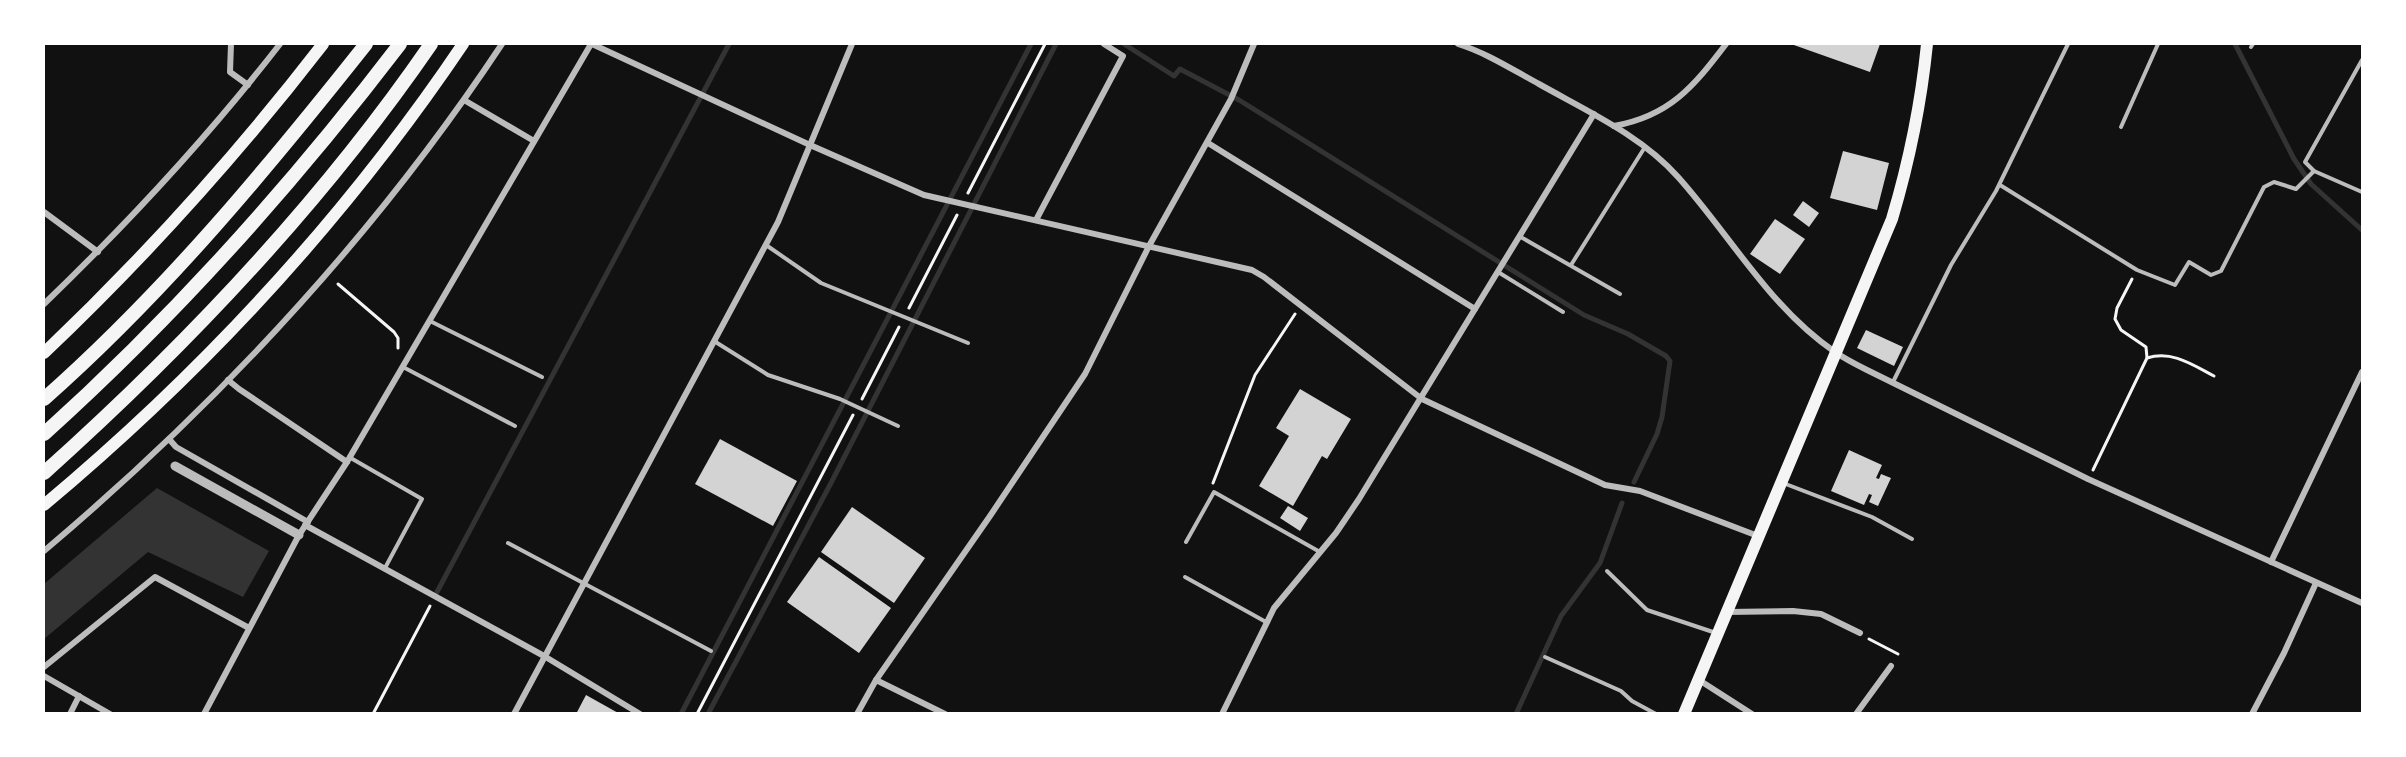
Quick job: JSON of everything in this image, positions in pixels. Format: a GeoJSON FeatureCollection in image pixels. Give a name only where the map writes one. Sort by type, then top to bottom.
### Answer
{"type":"FeatureCollection","features":[{"type":"Feature","properties":{"kind":"highway"},"geometry":{"type":"LineString","coordinates":[[44,399],[148,298],[228,213],[366,44]]}},
{"type":"Feature","properties":{"kind":"highway"},"geometry":{"type":"LineString","coordinates":[[44,434],[91,392],[170,314],[248,229],[400,44]]}},
{"type":"Feature","properties":{"kind":"highway"},"geometry":{"type":"LineString","coordinates":[[44,473],[208,317],[271,248],[361,141],[431,44]]}},
{"type":"Feature","properties":{"kind":"main road"},"geometry":{"type":"LineString","coordinates":[[44,353],[101,299],[184,212],[289,88],[323,44]]}},
{"type":"Feature","properties":{"kind":"main road"},"geometry":{"type":"LineString","coordinates":[[44,505],[163,398],[276,280],[397,136],[463,44]]}},
{"type":"Feature","properties":{"kind":"main road"},"geometry":{"type":"LineString","coordinates":[[1684,714],[1888,229],[1908,168],[1918,118],[1927,44]]}},
{"type":"Feature","properties":{"kind":"street"},"geometry":{"type":"LineString","coordinates":[[231,44],[230,72],[248,85]]}},
{"type":"Feature","properties":{"kind":"street"},"geometry":{"type":"LineString","coordinates":[[44,304],[156,191],[248,85],[280,44]]}},
{"type":"Feature","properties":{"kind":"street"},"geometry":{"type":"LineString","coordinates":[[44,551],[169,439],[297,306],[384,205],[465,100],[502,44]]}},
{"type":"Feature","properties":{"kind":"street"},"geometry":{"type":"LineString","coordinates":[[204,714],[299,535],[348,460],[592,44],[924,195],[1252,270],[1422,399],[1605,485],[1640,491],[1759,536]]}},
{"type":"Feature","properties":{"kind":"street"},"geometry":{"type":"LineString","coordinates":[[514,714],[778,222],[852,44]]}},
{"type":"Feature","properties":{"kind":"street"},"geometry":{"type":"LineString","coordinates":[[1036,220],[1123,56],[1104,44]]}},
{"type":"Feature","properties":{"kind":"street"},"geometry":{"type":"LineString","coordinates":[[857,714],[876,680],[1085,374],[1149,246],[1231,99],[1254,44]]}},
{"type":"Feature","properties":{"kind":"street"},"geometry":{"type":"LineString","coordinates":[[1458,44],[1482,53],[1594,114],[1644,147],[1677,175],[1737,252],[1798,321],[1836,353],[2088,479],[2362,603]]}},
{"type":"Feature","properties":{"kind":"street"},"geometry":{"type":"LineString","coordinates":[[1614,126],[1650,116],[1685,93],[1726,44]]}},
{"type":"Feature","properties":{"kind":"street"},"geometry":{"type":"LineString","coordinates":[[465,100],[534,141]]}},
{"type":"Feature","properties":{"kind":"street"},"geometry":{"type":"LineString","coordinates":[[1222,714],[1274,608],[1320,552],[1359,499],[1594,114]]}},
{"type":"Feature","properties":{"kind":"street"},"geometry":{"type":"LineString","coordinates":[[1208,143],[1475,309]]}},
{"type":"Feature","properties":{"kind":"street"},"geometry":{"type":"LineString","coordinates":[[44,212],[98,252]]}},
{"type":"Feature","properties":{"kind":"street"},"geometry":{"type":"LineString","coordinates":[[2271,562],[2360,385],[2362,372]]}},
{"type":"Feature","properties":{"kind":"street"},"geometry":{"type":"LineString","coordinates":[[228,380],[348,460]]}},
{"type":"Feature","properties":{"kind":"street"},"geometry":{"type":"LineString","coordinates":[[169,439],[176,447],[384,569],[544,656],[640,714]]}},
{"type":"Feature","properties":{"kind":"street"},"geometry":{"type":"LineString","coordinates":[[176,466],[299,535]]}},
{"type":"Feature","properties":{"kind":"street"},"geometry":{"type":"LineString","coordinates":[[44,667],[154,577],[249,628]]}},
{"type":"Feature","properties":{"kind":"street"},"geometry":{"type":"LineString","coordinates":[[2252,714],[2284,654],[2316,582]]}},
{"type":"Feature","properties":{"kind":"street"},"geometry":{"type":"LineString","coordinates":[[1727,612],[1793,611],[1821,614],[1860,633]]}},
{"type":"Feature","properties":{"kind":"street"},"geometry":{"type":"LineString","coordinates":[[1856,714],[1891,666]]}},
{"type":"Feature","properties":{"kind":"street"},"geometry":{"type":"LineString","coordinates":[[44,676],[110,714]]}},
{"type":"Feature","properties":{"kind":"street"},"geometry":{"type":"LineString","coordinates":[[876,680],[945,714]]}},
{"type":"Feature","properties":{"kind":"street"},"geometry":{"type":"LineString","coordinates":[[1698,680],[1752,714]]}},
{"type":"Feature","properties":{"kind":"street"},"geometry":{"type":"LineString","coordinates":[[70,714],[79,696]]}},
{"type":"Feature","properties":{"kind":"lane"},"geometry":{"type":"LineString","coordinates":[[1893,382],[1951,265],[2000,185],[2068,44]]}},
{"type":"Feature","properties":{"kind":"lane"},"geometry":{"type":"LineString","coordinates":[[2121,127],[2158,44]]}},
{"type":"Feature","properties":{"kind":"lane"},"geometry":{"type":"LineString","coordinates":[[2362,60],[2305,162],[2314,171],[2362,192]]}},
{"type":"Feature","properties":{"kind":"lane"},"geometry":{"type":"LineString","coordinates":[[1571,265],[1644,147]]}},
{"type":"Feature","properties":{"kind":"lane"},"geometry":{"type":"LineString","coordinates":[[2000,185],[2137,270],[2175,285],[2189,262],[2211,274],[2221,271],[2264,187],[2274,182],[2296,189],[2314,171]]}},
{"type":"Feature","properties":{"kind":"lane"},"geometry":{"type":"LineString","coordinates":[[1519,236],[1620,294]]}},
{"type":"Feature","properties":{"kind":"lane"},"geometry":{"type":"LineString","coordinates":[[766,245],[821,283],[968,343]]}},
{"type":"Feature","properties":{"kind":"lane"},"geometry":{"type":"LineString","coordinates":[[1498,271],[1563,312]]}},
{"type":"Feature","properties":{"kind":"lane"},"geometry":{"type":"LineString","coordinates":[[430,321],[542,377]]}},
{"type":"Feature","properties":{"kind":"lane"},"geometry":{"type":"LineString","coordinates":[[713,340],[768,375],[858,407],[898,426]]}},
{"type":"Feature","properties":{"kind":"lane"},"geometry":{"type":"LineString","coordinates":[[404,365],[515,426]]}},
{"type":"Feature","properties":{"kind":"lane"},"geometry":{"type":"LineString","coordinates":[[348,460],[422,499],[384,569]]}},
{"type":"Feature","properties":{"kind":"lane"},"geometry":{"type":"LineString","coordinates":[[1782,482],[1872,517],[1912,539]]}},
{"type":"Feature","properties":{"kind":"lane"},"geometry":{"type":"LineString","coordinates":[[1186,542],[1214,492],[1320,552]]}},
{"type":"Feature","properties":{"kind":"lane"},"geometry":{"type":"LineString","coordinates":[[508,543],[711,651]]}},
{"type":"Feature","properties":{"kind":"lane"},"geometry":{"type":"LineString","coordinates":[[1607,571],[1647,610],[1718,634]]}},
{"type":"Feature","properties":{"kind":"lane"},"geometry":{"type":"LineString","coordinates":[[1185,578],[1267,622]]}},
{"type":"Feature","properties":{"kind":"lane"},"geometry":{"type":"LineString","coordinates":[[1545,657],[1621,691],[1632,701],[1656,714]]}},
{"type":"Feature","properties":{"kind":"path"},"geometry":{"type":"LineString","coordinates":[[697,714],[1046,44]]}},
{"type":"Feature","properties":{"kind":"path"},"geometry":{"type":"LineString","coordinates":[[2088,479],[2147,358],[2146,348],[2121,330],[2115,319],[2117,308],[2137,270]]}},
{"type":"Feature","properties":{"kind":"path"},"geometry":{"type":"LineString","coordinates":[[338,284],[394,332],[399,346],[394,358],[404,365]]}},
{"type":"Feature","properties":{"kind":"path"},"geometry":{"type":"LineString","coordinates":[[1214,492],[1211,488],[1255,375],[1301,305]]}},
{"type":"Feature","properties":{"kind":"path"},"geometry":{"type":"LineString","coordinates":[[2147,358],[2157,355],[2170,356],[2214,376]]}},
{"type":"Feature","properties":{"kind":"path"},"geometry":{"type":"LineString","coordinates":[[373,714],[435,597]]}},
{"type":"Feature","properties":{"kind":"path"},"geometry":{"type":"LineString","coordinates":[[1860,633],[1901,656]]}},
{"type":"Feature","properties":{"kind":"shaded area"},"geometry":{"type":"Polygon","coordinates":[[[157,488],[269,551],[243,597],[148,552],[44,639],[44,584],[157,488]]]}},
{"type":"Feature","properties":{"kind":"building"},"geometry":{"type":"Polygon","coordinates":[[[1791,44],[1880,44],[1870,72],[1791,44]]]}},
{"type":"Feature","properties":{"kind":"building"},"geometry":{"type":"Polygon","coordinates":[[[1843,151],[1889,163],[1877,210],[1830,198],[1843,151]]]}},
{"type":"Feature","properties":{"kind":"building"},"geometry":{"type":"Polygon","coordinates":[[[1803,201],[1819,213],[1809,227],[1793,215],[1803,201]]]}},
{"type":"Feature","properties":{"kind":"building"},"geometry":{"type":"Polygon","coordinates":[[[1775,219],[1805,239],[1780,274],[1750,254],[1775,219]]]}},
{"type":"Feature","properties":{"kind":"building"},"geometry":{"type":"Polygon","coordinates":[[[1866,330],[1903,347],[1894,366],[1857,348],[1866,330]]]}},
{"type":"Feature","properties":{"kind":"building"},"geometry":{"type":"Polygon","coordinates":[[[1300,389],[1351,419],[1327,459],[1322,456],[1293,506],[1259,486],[1289,436],[1276,428],[1300,389]]]}},
{"type":"Feature","properties":{"kind":"building"},"geometry":{"type":"Polygon","coordinates":[[[720,439],[797,481],[773,526],[695,484],[720,439]]]}},
{"type":"Feature","properties":{"kind":"building"},"geometry":{"type":"Polygon","coordinates":[[[1849,450],[1882,465],[1876,478],[1879,479],[1881,474],[1891,478],[1878,506],[1869,502],[1872,495],[1869,494],[1864,505],[1831,491],[1849,450]]]}},
{"type":"Feature","properties":{"kind":"building"},"geometry":{"type":"Polygon","coordinates":[[[1288,506],[1308,518],[1300,531],[1280,518],[1288,506]]]}},
{"type":"Feature","properties":{"kind":"building"},"geometry":{"type":"Polygon","coordinates":[[[852,507],[925,558],[894,603],[821,552],[852,507]]]}},
{"type":"Feature","properties":{"kind":"building"},"geometry":{"type":"Polygon","coordinates":[[[819,557],[891,608],[859,653],[787,602],[819,557]]]}},
{"type":"Feature","properties":{"kind":"building"},"geometry":{"type":"Polygon","coordinates":[[[586,695],[620,714],[576,714],[586,695]]]}},
{"type":"Feature","properties":{"kind":"waterway"},"geometry":{"type":"LineString","coordinates":[[437,592],[729,44]]}},
{"type":"Feature","properties":{"kind":"waterway"},"geometry":{"type":"LineString","coordinates":[[681,714],[1031,44]]}},
{"type":"Feature","properties":{"kind":"waterway"},"geometry":{"type":"LineString","coordinates":[[708,714],[831,483],[1056,44]]}},
{"type":"Feature","properties":{"kind":"waterway"},"geometry":{"type":"LineString","coordinates":[[1124,44],[1174,76],[1180,69],[1239,100],[1584,315],[1628,334],[1666,356],[1670,361],[1662,417],[1657,434],[1634,482]]}},
{"type":"Feature","properties":{"kind":"waterway"},"geometry":{"type":"LineString","coordinates":[[2235,44],[2294,159],[2311,184],[2362,230]]}},
{"type":"Feature","properties":{"kind":"waterway"},"geometry":{"type":"LineString","coordinates":[[1516,714],[1561,616],[1600,563],[1622,503]]}}]}
